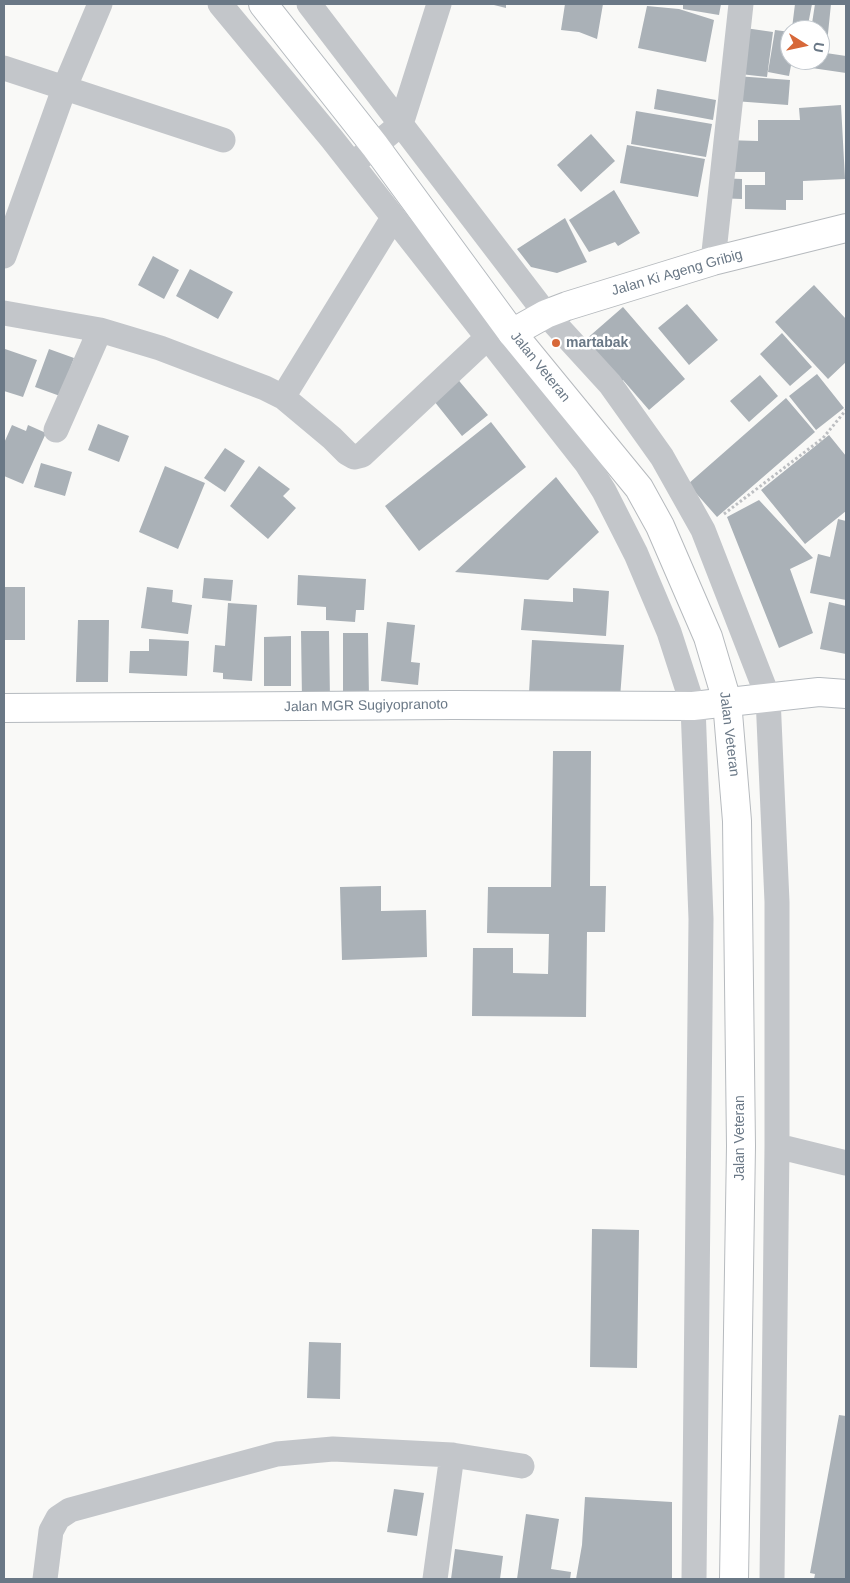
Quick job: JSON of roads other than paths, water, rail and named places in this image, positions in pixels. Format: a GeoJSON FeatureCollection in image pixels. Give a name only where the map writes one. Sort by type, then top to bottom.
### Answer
{"type":"FeatureCollection","features":[{"type":"Feature","properties":{"kind":"main road","name":"Jalan Veteran"},"geometry":{"type":"LineString","coordinates":[[263,4],[375,146],[500,336],[639,488],[660,526],[708,636],[728,701],[737,821],[741,1146],[734,1579]]}},
{"type":"Feature","properties":{"kind":"main road","name":"Jalan Ki Ageng Gribig"},"geometry":{"type":"LineString","coordinates":[[500,336],[546,314],[713,260],[846,228]]}},
{"type":"Feature","properties":{"kind":"main road","name":"Jalan MGR Sugiyopranoto"},"geometry":{"type":"LineString","coordinates":[[4,708],[453,705],[693,706],[819,692],[846,694]]}},
{"type":"Feature","properties":{"kind":"street"},"geometry":{"type":"LineString","coordinates":[[4,256],[64,89],[100,4]]}},
{"type":"Feature","properties":{"kind":"street"},"geometry":{"type":"LineString","coordinates":[[220,4],[352,164],[393,218],[500,336],[604,491],[636,554],[669,632],[693,706],[701,919],[694,1579]]}},
{"type":"Feature","properties":{"kind":"street"},"geometry":{"type":"LineString","coordinates":[[309,4],[546,314],[616,392],[662,457],[702,530],[768,697],[777,902],[777,1146],[772,1579]]}},
{"type":"Feature","properties":{"kind":"street"},"geometry":{"type":"LineString","coordinates":[[352,164],[401,124],[440,4]]}},
{"type":"Feature","properties":{"kind":"street"},"geometry":{"type":"LineString","coordinates":[[713,260],[741,4]]}},
{"type":"Feature","properties":{"kind":"street"},"geometry":{"type":"LineString","coordinates":[[4,68],[223,140]]}},
{"type":"Feature","properties":{"kind":"street"},"geometry":{"type":"LineString","coordinates":[[283,397],[393,218]]}},
{"type":"Feature","properties":{"kind":"street"},"geometry":{"type":"LineString","coordinates":[[4,313],[100,330],[169,352],[265,388],[283,397],[354,457],[362,456],[500,336]]}},
{"type":"Feature","properties":{"kind":"street"},"geometry":{"type":"LineString","coordinates":[[56,430],[100,330]]}},
{"type":"Feature","properties":{"kind":"street"},"geometry":{"type":"LineString","coordinates":[[777,1146],[846,1163]]}},
{"type":"Feature","properties":{"kind":"street"},"geometry":{"type":"LineString","coordinates":[[45,1579],[51,1531],[58,1518],[70,1510],[277,1454],[333,1450],[452,1455],[522,1466]]}},
{"type":"Feature","properties":{"kind":"street"},"geometry":{"type":"LineString","coordinates":[[435,1579],[452,1455]]}},
{"type":"Feature","properties":{"kind":"place","name":"martabak"},"geometry":{"type":"Point","coordinates":[556,343]}}]}
